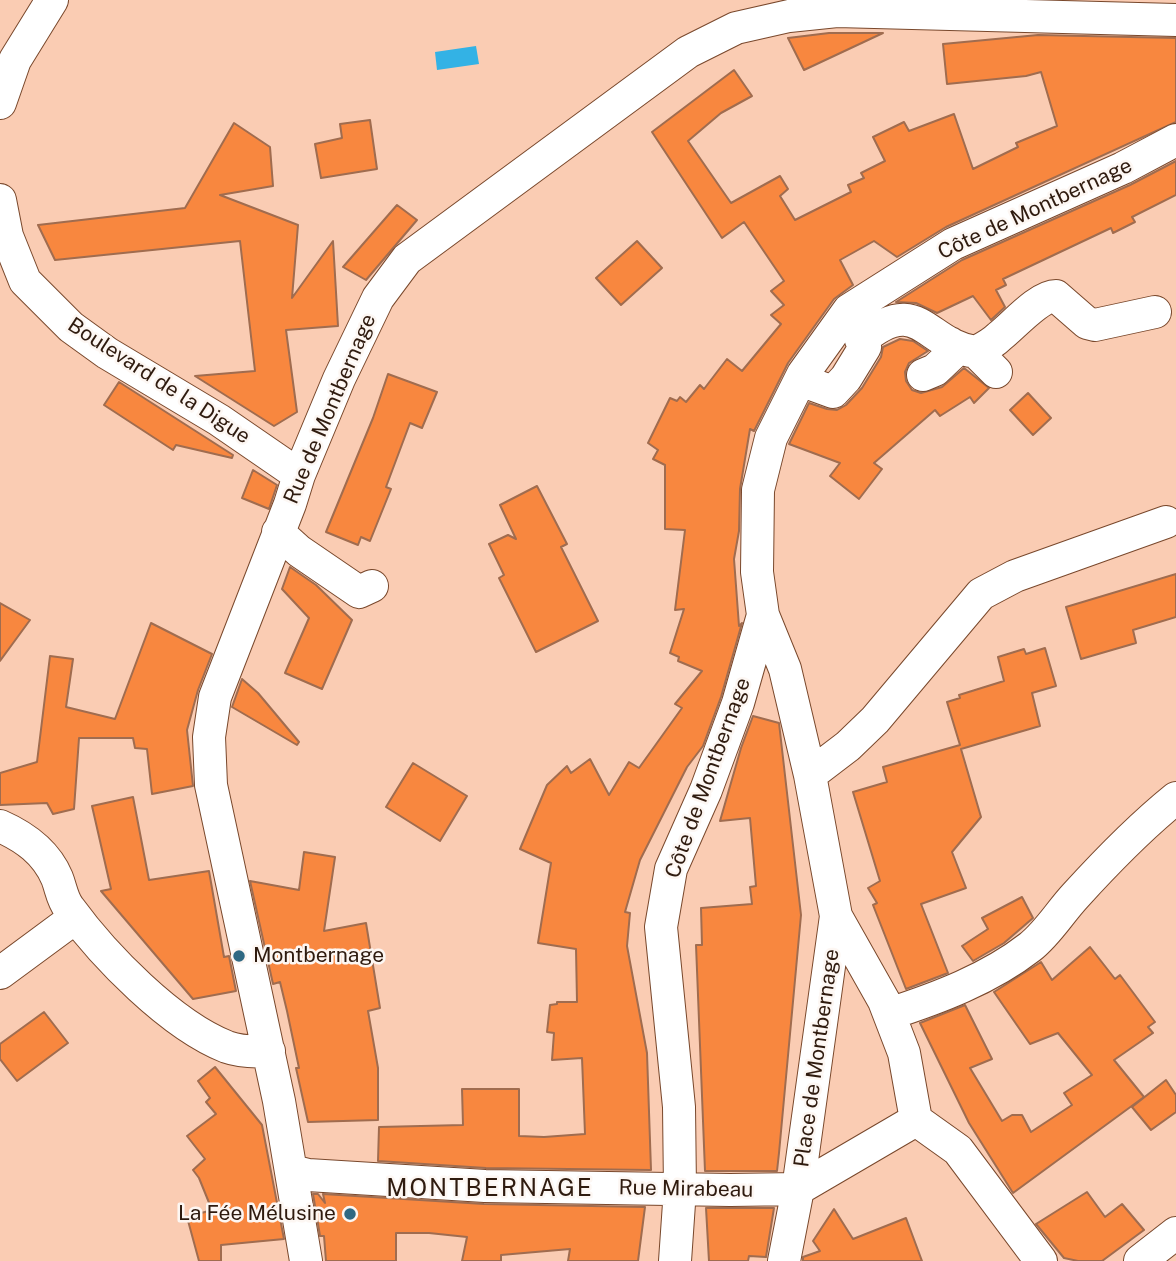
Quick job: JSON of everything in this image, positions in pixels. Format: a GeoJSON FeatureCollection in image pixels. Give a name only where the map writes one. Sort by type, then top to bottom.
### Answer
{"type":"FeatureCollection","features":[{"type":"Feature","properties":{"kind":"street"},"geometry":{"type":"LineString","coordinates":[[0,103],[21,49],[52,0]]}},
{"type":"Feature","properties":{"kind":"street","name":"Rue de Montbernage"},"geometry":{"type":"LineString","coordinates":[[306,1261],[269,1051],[211,785],[209,737],[215,697],[299,475],[339,379],[377,298],[407,259],[688,52],[736,28],[789,16],[837,11],[1135,9],[1176,20]]}},
{"type":"Feature","properties":{"kind":"street","name":"Côte de Montbernage"},"geometry":{"type":"LineString","coordinates":[[675,1261],[680,1189],[679,1107],[661,928],[671,869],[706,790],[738,703],[763,615],[757,572],[758,490],[771,438],[800,380],[849,310],[953,244],[1176,140]]}},
{"type":"Feature","properties":{"kind":"street","name":"Boulevard de la Digue"},"geometry":{"type":"LineString","coordinates":[[0,200],[8,236],[25,281],[71,327],[107,353],[219,420],[299,475]]}},
{"type":"Feature","properties":{"kind":"street"},"geometry":{"type":"LineString","coordinates":[[923,375],[935,370],[953,353],[974,356],[1051,296],[1056,296],[1087,323],[1095,325],[1155,312]]}},
{"type":"Feature","properties":{"kind":"street"},"geometry":{"type":"LineString","coordinates":[[800,380],[833,392],[846,378],[865,348],[861,340],[880,324],[892,320],[904,319],[916,323],[974,356]]}},
{"type":"Feature","properties":{"kind":"street"},"geometry":{"type":"LineString","coordinates":[[810,775],[863,733],[981,594],[1015,576],[1166,522]]}},
{"type":"Feature","properties":{"kind":"street"},"geometry":{"type":"LineString","coordinates":[[278,532],[299,551],[368,595]]}},
{"type":"Feature","properties":{"kind":"street","name":"Place de Montbernage"},"geometry":{"type":"LineString","coordinates":[[763,615],[785,669],[810,775],[836,916],[798,1189]]}},
{"type":"Feature","properties":{"kind":"street"},"geometry":{"type":"LineString","coordinates":[[889,1014],[972,982],[1029,948],[1095,874],[1176,798]]}},
{"type":"Feature","properties":{"kind":"street"},"geometry":{"type":"LineString","coordinates":[[0,825],[33,844],[48,861],[67,906],[125,973],[148,995],[170,1013],[228,1047],[242,1051],[269,1051]]}},
{"type":"Feature","properties":{"kind":"street","name":"Place de Montbernage"},"geometry":{"type":"LineString","coordinates":[[798,1189],[916,1120],[904,1054],[884,1001],[836,916]]}},
{"type":"Feature","properties":{"kind":"street"},"geometry":{"type":"LineString","coordinates":[[0,973],[76,917]]}},
{"type":"Feature","properties":{"kind":"street"},"geometry":{"type":"LineString","coordinates":[[916,1120],[958,1150],[1041,1261]]}},
{"type":"Feature","properties":{"kind":"street","name":"Rue Mirabeau"},"geometry":{"type":"LineString","coordinates":[[292,1171],[308,1175],[485,1186],[798,1189]]}},
{"type":"Feature","properties":{"kind":"street"},"geometry":{"type":"LineString","coordinates":[[783,1261],[798,1189]]}},
{"type":"Feature","properties":{"kind":"street"},"geometry":{"type":"LineString","coordinates":[[1140,1261],[1176,1233]]}},
{"type":"Feature","properties":{"kind":"water"},"geometry":{"type":"Polygon","coordinates":[[[476,46],[479,64],[437,70],[435,52],[476,46]]]}},
{"type":"Feature","properties":{"kind":"building"},"geometry":{"type":"Polygon","coordinates":[[[829,33],[883,33],[804,70],[788,38],[829,33]]]}},
{"type":"Feature","properties":{"kind":"building"},"geometry":{"type":"Polygon","coordinates":[[[1038,35],[1176,38],[1176,122],[946,227],[897,257],[874,241],[840,260],[853,285],[834,299],[788,363],[754,431],[750,429],[740,489],[739,531],[734,559],[739,626],[742,623],[721,697],[703,746],[687,767],[640,860],[625,912],[630,913],[627,946],[647,1053],[651,1170],[486,1168],[378,1161],[379,1127],[463,1125],[462,1089],[519,1089],[519,1136],[585,1134],[582,1058],[552,1060],[554,1033],[547,1032],[550,1005],[557,1002],[577,1002],[576,949],[538,943],[551,863],[520,849],[547,785],[567,766],[571,773],[590,759],[609,795],[629,762],[639,768],[682,708],[675,704],[702,671],[678,661],[679,657],[670,653],[684,609],[675,610],[685,530],[665,529],[665,465],[653,459],[658,450],[648,443],[670,398],[677,401],[680,397],[686,402],[700,385],[704,389],[727,359],[742,371],[781,324],[771,315],[784,305],[771,291],[784,281],[744,222],[722,238],[652,132],[734,70],[752,96],[721,113],[688,141],[731,203],[780,176],[788,189],[780,196],[795,220],[851,192],[848,185],[864,178],[861,173],[885,161],[873,137],[904,122],[909,131],[954,114],[973,169],[1018,147],[1016,143],[1057,126],[1041,72],[947,84],[943,44],[1038,35]]]}},
{"type":"Feature","properties":{"kind":"building"},"geometry":{"type":"Polygon","coordinates":[[[370,120],[377,169],[321,178],[315,144],[342,138],[340,124],[370,120]]]}},
{"type":"Feature","properties":{"kind":"building"},"geometry":{"type":"Polygon","coordinates":[[[234,123],[270,147],[273,186],[220,195],[298,225],[292,298],[333,241],[338,326],[286,330],[297,412],[274,426],[195,376],[255,371],[240,241],[55,260],[38,225],[185,208],[234,123]]]}},
{"type":"Feature","properties":{"kind":"building"},"geometry":{"type":"Polygon","coordinates":[[[1176,161],[1176,195],[1132,217],[1135,222],[1113,233],[1111,228],[1003,279],[1006,285],[996,290],[1005,307],[991,320],[973,296],[937,313],[916,303],[896,302],[962,260],[1130,185],[1176,161]]]}},
{"type":"Feature","properties":{"kind":"building"},"geometry":{"type":"Polygon","coordinates":[[[397,205],[417,220],[366,280],[343,267],[397,205]]]}},
{"type":"Feature","properties":{"kind":"building"},"geometry":{"type":"Polygon","coordinates":[[[637,241],[662,268],[621,305],[596,278],[637,241]]]}},
{"type":"Feature","properties":{"kind":"building"},"geometry":{"type":"Polygon","coordinates":[[[900,339],[913,341],[928,351],[909,363],[905,372],[906,381],[912,390],[921,393],[942,387],[964,368],[989,388],[974,403],[970,397],[940,416],[935,410],[874,463],[882,469],[859,499],[830,476],[840,463],[789,444],[809,403],[837,410],[846,405],[862,388],[881,357],[883,347],[900,339]]]}},
{"type":"Feature","properties":{"kind":"building"},"geometry":{"type":"Polygon","coordinates":[[[388,374],[437,392],[422,428],[410,423],[386,487],[391,489],[370,541],[361,537],[358,545],[326,532],[373,418],[388,374]]]}},
{"type":"Feature","properties":{"kind":"building"},"geometry":{"type":"Polygon","coordinates":[[[119,382],[233,455],[232,458],[176,445],[173,450],[104,405],[119,382]]]}},
{"type":"Feature","properties":{"kind":"building"},"geometry":{"type":"Polygon","coordinates":[[[1028,393],[1051,418],[1033,435],[1010,410],[1028,393]]]}},
{"type":"Feature","properties":{"kind":"building"},"geometry":{"type":"Polygon","coordinates":[[[253,470],[277,485],[269,509],[242,498],[253,470]]]}},
{"type":"Feature","properties":{"kind":"building"},"geometry":{"type":"Polygon","coordinates":[[[537,486],[567,544],[561,547],[598,621],[536,652],[499,578],[504,575],[489,544],[508,535],[516,539],[500,505],[537,486]]]}},
{"type":"Feature","properties":{"kind":"building"},"geometry":{"type":"Polygon","coordinates":[[[290,567],[316,585],[352,620],[322,689],[285,673],[309,618],[282,589],[290,567]]]}},
{"type":"Feature","properties":{"kind":"building"},"geometry":{"type":"Polygon","coordinates":[[[1176,574],[1176,617],[1133,630],[1136,643],[1081,659],[1066,607],[1176,574]]]}},
{"type":"Feature","properties":{"kind":"building"},"geometry":{"type":"Polygon","coordinates":[[[0,603],[30,620],[0,661],[0,603]]]}},
{"type":"Feature","properties":{"kind":"building"},"geometry":{"type":"Polygon","coordinates":[[[151,623],[212,654],[187,730],[193,786],[152,794],[147,749],[135,748],[133,738],[79,738],[74,809],[53,814],[47,803],[0,805],[0,773],[37,762],[50,656],[73,659],[66,707],[115,719],[151,623]]]}},
{"type":"Feature","properties":{"kind":"building"},"geometry":{"type":"Polygon","coordinates":[[[1045,648],[1056,686],[1032,693],[1040,726],[961,749],[981,817],[952,852],[966,888],[921,904],[948,973],[906,989],[873,905],[877,903],[868,888],[880,881],[853,792],[887,782],[883,767],[960,745],[947,702],[960,698],[959,695],[1004,681],[998,657],[1024,649],[1026,654],[1045,648]]]}},
{"type":"Feature","properties":{"kind":"building"},"geometry":{"type":"Polygon","coordinates":[[[242,679],[258,693],[299,742],[297,745],[232,707],[242,679]]]}},
{"type":"Feature","properties":{"kind":"building"},"geometry":{"type":"Polygon","coordinates":[[[753,716],[779,723],[801,915],[779,1153],[777,1171],[705,1171],[696,945],[702,945],[701,908],[752,904],[750,887],[756,886],[750,818],[720,821],[753,716]]]}},
{"type":"Feature","properties":{"kind":"building"},"geometry":{"type":"Polygon","coordinates":[[[413,763],[467,796],[440,841],[386,807],[413,763]]]}},
{"type":"Feature","properties":{"kind":"building"},"geometry":{"type":"Polygon","coordinates":[[[133,797],[149,880],[209,871],[224,957],[229,956],[236,991],[193,999],[101,891],[111,889],[92,806],[133,797]]]}},
{"type":"Feature","properties":{"kind":"building"},"geometry":{"type":"Polygon","coordinates":[[[304,852],[335,857],[324,931],[366,923],[380,1008],[368,1011],[378,1068],[378,1120],[308,1122],[287,1011],[280,982],[273,984],[250,881],[299,890],[304,852]]]}},
{"type":"Feature","properties":{"kind":"building"},"geometry":{"type":"Polygon","coordinates":[[[1022,897],[1033,918],[1004,943],[973,961],[962,946],[988,929],[982,918],[1022,897]]]}},
{"type":"Feature","properties":{"kind":"building"},"geometry":{"type":"Polygon","coordinates":[[[1090,947],[1115,979],[1120,975],[1155,1022],[1148,1027],[1153,1033],[1114,1060],[1144,1097],[1013,1193],[969,1123],[920,1023],[965,1005],[992,1059],[970,1068],[1002,1121],[1012,1115],[1022,1115],[1031,1132],[1072,1105],[1064,1093],[1092,1075],[1058,1033],[1030,1044],[994,992],[1041,962],[1052,980],[1090,947]]]}},
{"type":"Feature","properties":{"kind":"building"},"geometry":{"type":"Polygon","coordinates":[[[44,1012],[68,1043],[17,1081],[0,1059],[0,1044],[44,1012]]]}},
{"type":"Feature","properties":{"kind":"building"},"geometry":{"type":"Polygon","coordinates":[[[215,1067],[262,1125],[284,1239],[221,1245],[221,1261],[199,1261],[187,1217],[212,1210],[193,1170],[205,1159],[187,1136],[216,1114],[206,1102],[210,1098],[198,1081],[215,1067]]]}},
{"type":"Feature","properties":{"kind":"building"},"geometry":{"type":"Polygon","coordinates":[[[1166,1080],[1176,1095],[1176,1112],[1151,1130],[1132,1107],[1166,1080]]]}},
{"type":"Feature","properties":{"kind":"building"},"geometry":{"type":"Polygon","coordinates":[[[1087,1192],[1105,1217],[1122,1204],[1144,1230],[1102,1261],[1064,1258],[1036,1224],[1087,1192]]]}},
{"type":"Feature","properties":{"kind":"building"},"geometry":{"type":"Polygon","coordinates":[[[313,1194],[318,1194],[325,1203],[323,1194],[484,1204],[645,1207],[638,1261],[568,1261],[570,1249],[501,1255],[501,1261],[462,1261],[467,1237],[396,1233],[396,1261],[326,1261],[324,1236],[320,1236],[313,1194]]]}},
{"type":"Feature","properties":{"kind":"building"},"geometry":{"type":"Polygon","coordinates":[[[706,1208],[774,1208],[766,1257],[749,1256],[748,1261],[709,1261],[706,1208]]]}},
{"type":"Feature","properties":{"kind":"building"},"geometry":{"type":"Polygon","coordinates":[[[834,1209],[853,1239],[906,1218],[922,1261],[803,1261],[803,1257],[820,1251],[813,1241],[834,1209]]]}},
{"type":"Feature","properties":{"kind":"place","name":"Montbernage"},"geometry":{"type":"Point","coordinates":[239,956]}},
{"type":"Feature","properties":{"kind":"place","name":"La Fée Mélusine"},"geometry":{"type":"Point","coordinates":[350,1214]}},
{"type":"Feature","properties":{"kind":"district","name":"MONTBERNAGE"},"geometry":{"type":"Point","coordinates":[490,1189]}}]}
